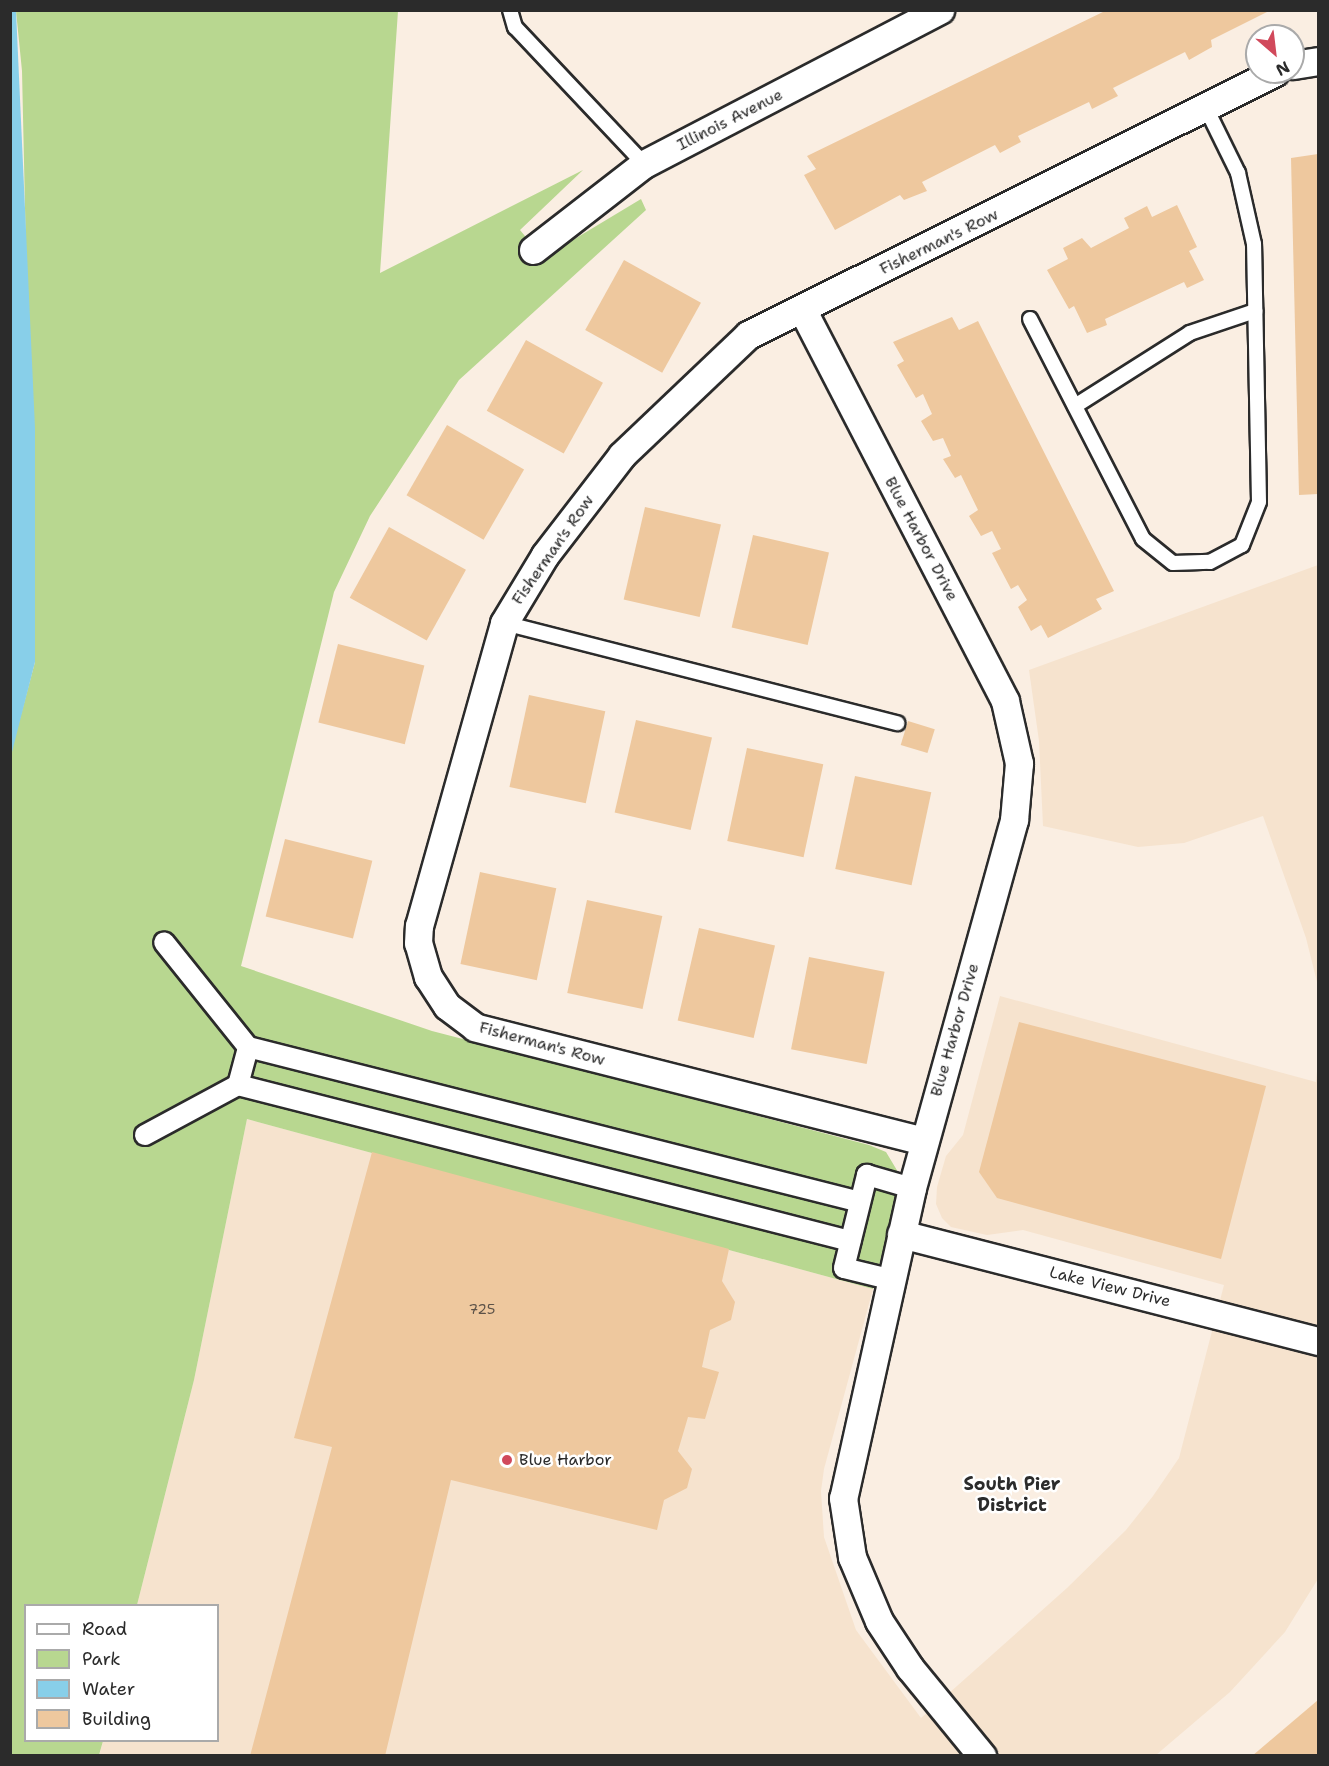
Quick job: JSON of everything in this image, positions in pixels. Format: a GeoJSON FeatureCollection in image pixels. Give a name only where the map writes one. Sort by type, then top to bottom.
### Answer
{"type":"FeatureCollection","features":[{"type":"Feature","properties":{"kind":"street","name":"Illinois Avenue"},"geometry":{"type":"LineString","coordinates":[[533,250],[644,164],[940,10]]}},
{"type":"Feature","properties":{"kind":"street","name":"Fisherman's Row"},"geometry":{"type":"LineString","coordinates":[[924,1141],[475,1027],[447,1006],[428,977],[418,943],[419,926],[504,623],[545,555],[622,455],[748,335],[1251,84]]}},
{"type":"Feature","properties":{"kind":"street","name":"Blue Harbor Drive"},"geometry":{"type":"LineString","coordinates":[[802,309],[1005,701],[1017,749],[1020,772],[1014,820],[924,1141],[889,1279],[843,1486],[848,1543],[863,1588],[888,1636],[982,1755]]}},
{"type":"Feature","properties":{"kind":"street"},"geometry":{"type":"LineString","coordinates":[[164,942],[248,1047],[860,1202]]}},
{"type":"Feature","properties":{"kind":"street"},"geometry":{"type":"LineString","coordinates":[[238,1085],[248,1047]]}},
{"type":"Feature","properties":{"kind":"street"},"geometry":{"type":"LineString","coordinates":[[145,1135],[238,1085],[850,1241]]}},
{"type":"Feature","properties":{"kind":"street"},"geometry":{"type":"LineString","coordinates":[[889,1279],[844,1268],[850,1241],[867,1175],[912,1188]]}},
{"type":"Feature","properties":{"kind":"street","name":"Lake View Drive"},"geometry":{"type":"LineString","coordinates":[[901,1234],[1318,1341]]}},
{"type":"Feature","properties":{"kind":"lane"},"geometry":{"type":"LineString","coordinates":[[510,10],[515,27],[644,164]]}},
{"type":"Feature","properties":{"kind":"lane"},"geometry":{"type":"LineString","coordinates":[[1030,319],[1143,539],[1173,562],[1210,562],[1242,545],[1259,502],[1254,244],[1238,173],[1206,106]]}},
{"type":"Feature","properties":{"kind":"lane"},"geometry":{"type":"LineString","coordinates":[[1075,406],[1190,333],[1255,311]]}},
{"type":"Feature","properties":{"kind":"lane"},"geometry":{"type":"LineString","coordinates":[[504,623],[897,723]]}},
{"type":"Feature","properties":{"kind":"shaded area"},"geometry":{"type":"Polygon","coordinates":[[[1318,565],[1318,986],[1306,938],[1263,816],[1184,843],[1138,847],[1043,826],[1039,741],[1029,670],[1318,565]]]}},
{"type":"Feature","properties":{"kind":"shaded area"},"geometry":{"type":"Polygon","coordinates":[[[1000,996],[1316,1082],[1318,1060],[1318,1579],[1285,1632],[1230,1692],[1156,1755],[99,1756],[103,1742],[219,1742],[219,1604],[137,1604],[194,1380],[247,1119],[873,1289],[824,1469],[821,1491],[824,1537],[856,1630],[921,1718],[1067,1588],[1126,1530],[1153,1496],[1179,1458],[1224,1285],[1023,1230],[987,1235],[951,1227],[942,1218],[936,1204],[937,1187],[946,1156],[963,1135],[1000,996]]]}},
{"type":"Feature","properties":{"kind":"green space"},"geometry":{"type":"Polygon","coordinates":[[[16,11],[398,11],[380,273],[583,170],[520,230],[543,258],[641,199],[646,210],[459,380],[370,516],[334,592],[241,966],[432,1031],[869,1145],[886,1152],[898,1172],[897,1197],[873,1289],[247,1119],[194,1380],[137,1604],[24,1604],[24,1742],[103,1742],[99,1755],[11,1756],[10,756],[35,662],[22,71],[16,11]]]}},
{"type":"Feature","properties":{"kind":"water"},"geometry":{"type":"Polygon","coordinates":[[[10,11],[16,11],[35,428],[35,662],[11,756],[10,11]]]}},
{"type":"Feature","properties":{"kind":"building"},"geometry":{"type":"Polygon","coordinates":[[[1107,10],[1271,10],[1211,40],[1212,47],[1189,60],[1185,52],[1113,88],[1118,96],[1092,109],[1089,102],[1018,136],[1021,142],[1000,153],[995,145],[922,182],[927,191],[904,200],[900,195],[835,230],[804,175],[816,169],[807,156],[1107,10]]]}},
{"type":"Feature","properties":{"kind":"building"},"geometry":{"type":"Polygon","coordinates":[[[1318,154],[1318,494],[1299,495],[1291,158],[1318,154]]]}},
{"type":"Feature","properties":{"kind":"building"},"geometry":{"type":"Polygon","coordinates":[[[1177,205],[1197,247],[1189,251],[1204,280],[1187,288],[1184,282],[1105,319],[1107,325],[1087,333],[1074,306],[1069,309],[1047,270],[1068,259],[1063,248],[1082,238],[1091,248],[1129,228],[1124,218],[1147,206],[1152,217],[1177,205]]]}},
{"type":"Feature","properties":{"kind":"building"},"geometry":{"type":"Polygon","coordinates":[[[624,260],[701,303],[662,373],[585,330],[624,260]]]}},
{"type":"Feature","properties":{"kind":"building"},"geometry":{"type":"Polygon","coordinates":[[[952,317],[959,330],[978,321],[1114,591],[1096,599],[1102,609],[1048,638],[1041,625],[1031,631],[1018,607],[1027,600],[1018,585],[1011,589],[992,553],[1001,549],[992,531],[981,536],[969,516],[978,510],[961,475],[955,478],[943,459],[951,456],[943,438],[933,441],[921,421],[932,414],[923,394],[916,398],[897,365],[904,361],[893,342],[952,317]]]}},
{"type":"Feature","properties":{"kind":"building"},"geometry":{"type":"Polygon","coordinates":[[[526,340],[603,383],[564,454],[487,411],[526,340]]]}},
{"type":"Feature","properties":{"kind":"building"},"geometry":{"type":"Polygon","coordinates":[[[447,425],[524,470],[484,540],[406,495],[447,425]]]}},
{"type":"Feature","properties":{"kind":"building"},"geometry":{"type":"Polygon","coordinates":[[[645,507],[721,525],[700,617],[624,600],[645,507]]]}},
{"type":"Feature","properties":{"kind":"building"},"geometry":{"type":"Polygon","coordinates":[[[389,527],[466,570],[427,641],[350,598],[389,527]]]}},
{"type":"Feature","properties":{"kind":"building"},"geometry":{"type":"Polygon","coordinates":[[[753,535],[829,553],[808,645],[732,628],[753,535]]]}},
{"type":"Feature","properties":{"kind":"building"},"geometry":{"type":"Polygon","coordinates":[[[338,644],[424,666],[405,744],[318,723],[338,644]]]}},
{"type":"Feature","properties":{"kind":"building"},"geometry":{"type":"Polygon","coordinates":[[[529,695],[605,711],[586,803],[509,787],[529,695]]]}},
{"type":"Feature","properties":{"kind":"building"},"geometry":{"type":"Polygon","coordinates":[[[636,720],[712,738],[691,830],[615,813],[636,720]]]}},
{"type":"Feature","properties":{"kind":"building"},"geometry":{"type":"Polygon","coordinates":[[[908,721],[935,729],[927,753],[901,745],[908,721]]]}},
{"type":"Feature","properties":{"kind":"building"},"geometry":{"type":"Polygon","coordinates":[[[747,748],[823,764],[804,857],[727,841],[747,748]]]}},
{"type":"Feature","properties":{"kind":"building"},"geometry":{"type":"Polygon","coordinates":[[[855,776],[931,792],[912,885],[835,869],[855,776]]]}},
{"type":"Feature","properties":{"kind":"building"},"geometry":{"type":"Polygon","coordinates":[[[285,839],[372,861],[353,938],[266,917],[285,839]]]}},
{"type":"Feature","properties":{"kind":"building"},"geometry":{"type":"Polygon","coordinates":[[[480,872],[556,888],[537,980],[460,964],[480,872]]]}},
{"type":"Feature","properties":{"kind":"building"},"geometry":{"type":"Polygon","coordinates":[[[587,900],[662,916],[643,1009],[567,993],[587,900]]]}},
{"type":"Feature","properties":{"kind":"building"},"geometry":{"type":"Polygon","coordinates":[[[699,928],[775,946],[754,1038],[678,1021],[699,928]]]}},
{"type":"Feature","properties":{"kind":"building"},"geometry":{"type":"Polygon","coordinates":[[[809,957],[885,972],[867,1064],[791,1049],[809,957]]]}},
{"type":"Feature","properties":{"kind":"building"},"geometry":{"type":"Polygon","coordinates":[[[1019,1022],[1266,1086],[1221,1259],[997,1198],[979,1172],[1019,1022]]]}},
{"type":"Feature","properties":{"kind":"building","name":"Blue Harbor"},"geometry":{"type":"Polygon","coordinates":[[[372,1152],[729,1249],[722,1281],[735,1302],[731,1320],[710,1330],[702,1367],[719,1372],[705,1419],[688,1417],[678,1451],[692,1469],[687,1488],[664,1500],[657,1530],[451,1480],[385,1756],[250,1756],[332,1447],[294,1438],[372,1152]]]}},
{"type":"Feature","properties":{"kind":"building"},"geometry":{"type":"Polygon","coordinates":[[[1318,1700],[1318,1756],[1252,1756],[1318,1700]]]}},
{"type":"Feature","properties":{"kind":"place","name":"Blue Harbor"},"geometry":{"type":"Point","coordinates":[507,1460]}},
{"type":"Feature","properties":{"kind":"district","name":"South Pier District"},"geometry":{"type":"Point","coordinates":[1012,1495]}}]}
